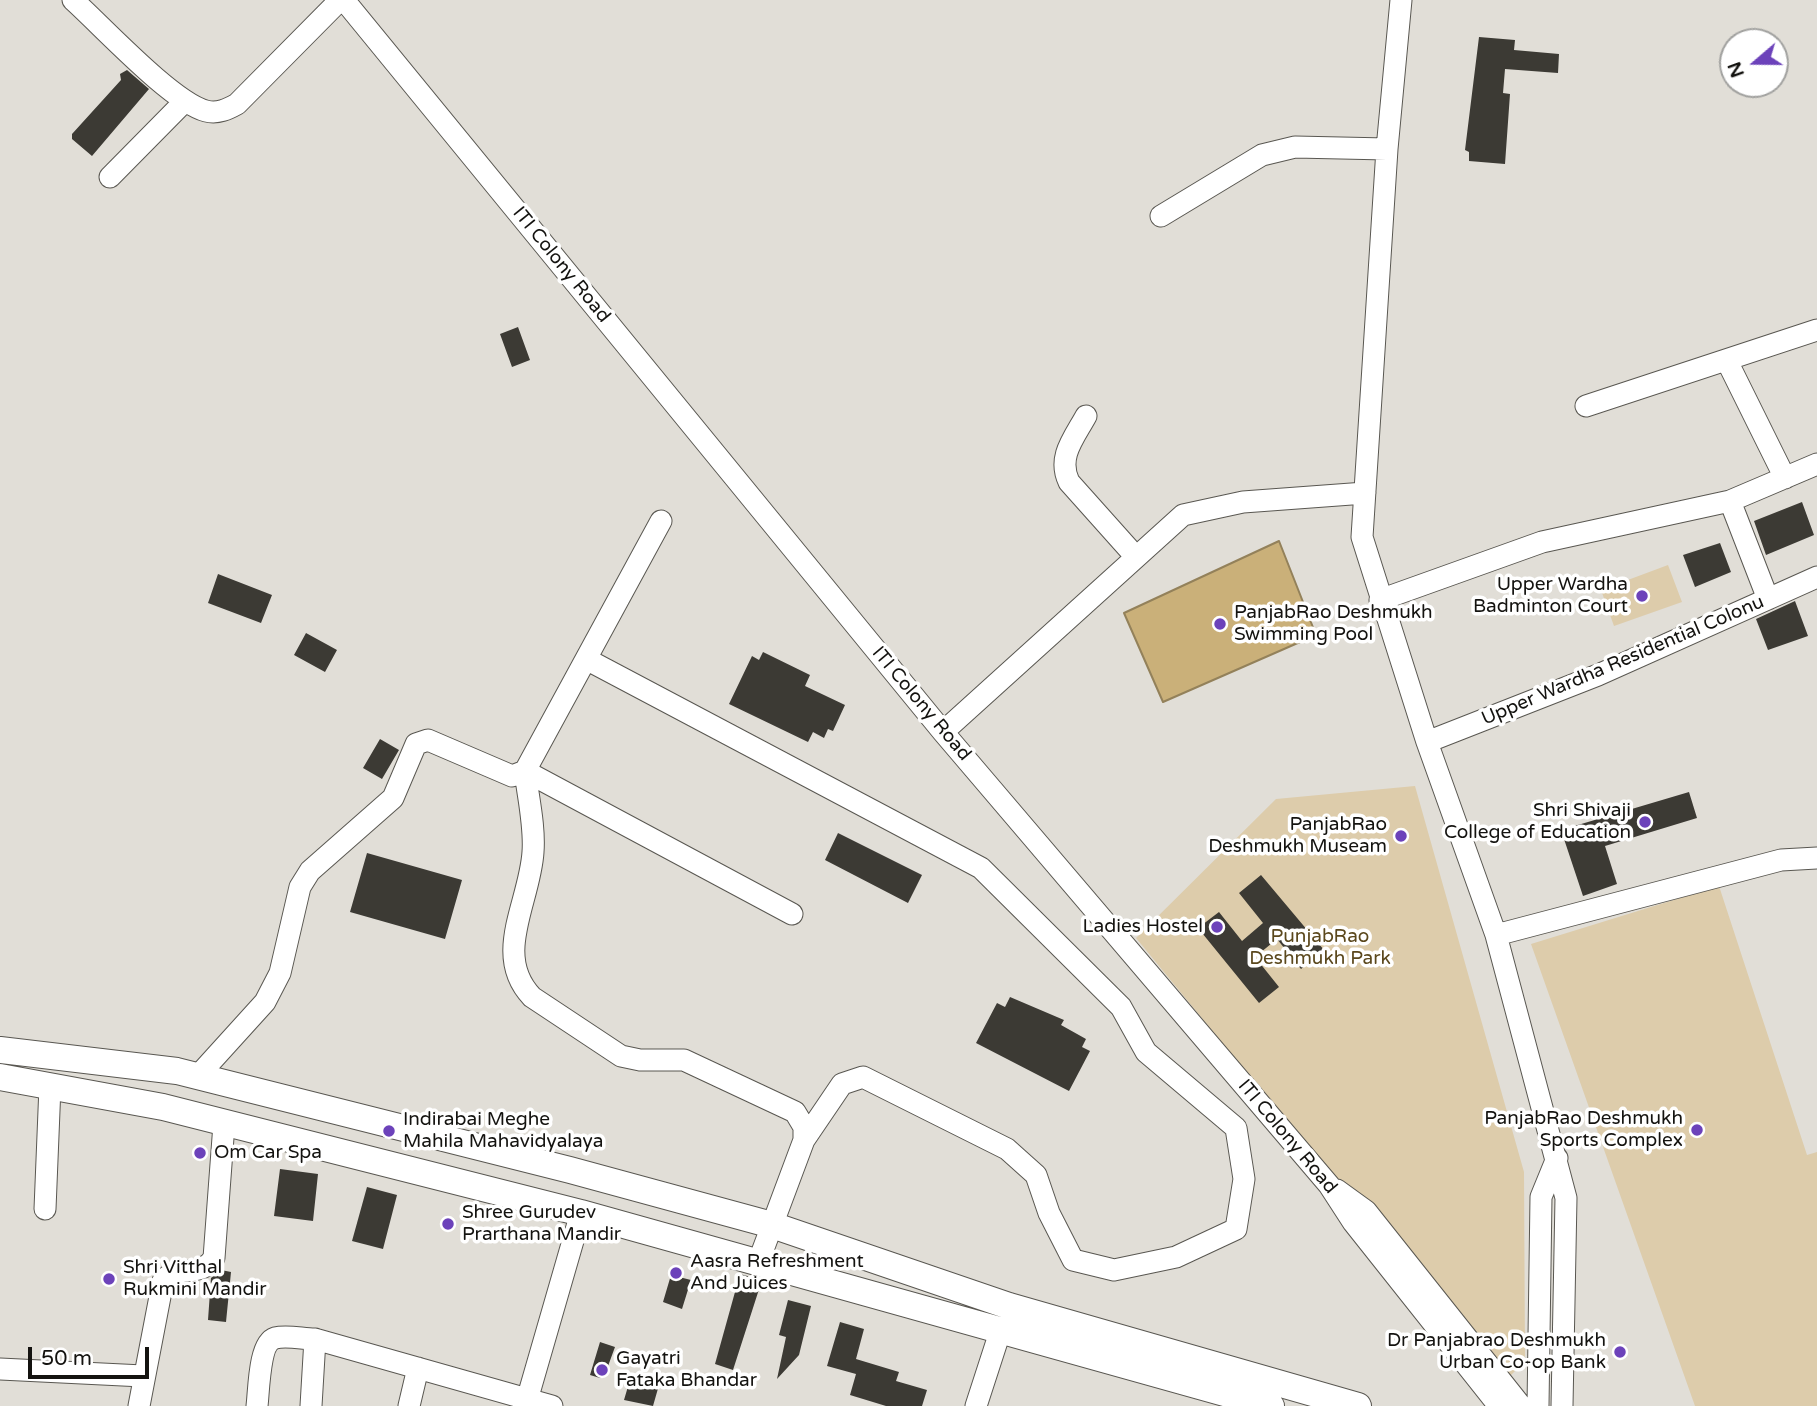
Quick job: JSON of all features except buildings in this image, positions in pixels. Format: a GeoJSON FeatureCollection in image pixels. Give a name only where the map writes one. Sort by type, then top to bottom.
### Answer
{"type":"FeatureCollection","features":[{"type":"Feature","properties":{"kind":"main road"},"geometry":{"type":"LineString","coordinates":[[0,1050],[187,1074],[569,1170],[772,1225],[1009,1306],[1308,1400],[1358,1406]]}},
{"type":"Feature","properties":{"kind":"main road"},"geometry":{"type":"LineString","coordinates":[[163,1107],[187,1074]]}},
{"type":"Feature","properties":{"kind":"main road"},"geometry":{"type":"LineString","coordinates":[[0,1077],[163,1107],[581,1213],[1270,1406]]}},
{"type":"Feature","properties":{"kind":"street"},"geometry":{"type":"LineString","coordinates":[[74,0],[184,102],[208,112],[227,109],[237,104],[342,0]]}},
{"type":"Feature","properties":{"kind":"street","name":"ITI Colony Road"},"geometry":{"type":"LineString","coordinates":[[342,0],[943,732],[1329,1185],[1353,1223],[1499,1406]]}},
{"type":"Feature","properties":{"kind":"street"},"geometry":{"type":"LineString","coordinates":[[1401,0],[1387,149],[1362,537],[1427,742],[1496,935],[1557,1158],[1566,1198],[1562,1406]]}},
{"type":"Feature","properties":{"kind":"street"},"geometry":{"type":"LineString","coordinates":[[110,177],[184,102]]}},
{"type":"Feature","properties":{"kind":"street"},"geometry":{"type":"LineString","coordinates":[[1161,216],[1262,155],[1280,149],[1387,149]]}},
{"type":"Feature","properties":{"kind":"street"},"geometry":{"type":"LineString","coordinates":[[1586,406],[1727,362],[1817,330]]}},
{"type":"Feature","properties":{"kind":"street"},"geometry":{"type":"LineString","coordinates":[[1727,362],[1785,478]]}},
{"type":"Feature","properties":{"kind":"street"},"geometry":{"type":"LineString","coordinates":[[1086,416],[1064,456],[1063,469],[1069,482],[1136,558]]}},
{"type":"Feature","properties":{"kind":"street"},"geometry":{"type":"LineString","coordinates":[[1380,600],[1542,542],[1730,501],[1817,464]]}},
{"type":"Feature","properties":{"kind":"street"},"geometry":{"type":"LineString","coordinates":[[943,732],[1183,515],[1243,502],[1365,493]]}},
{"type":"Feature","properties":{"kind":"street"},"geometry":{"type":"LineString","coordinates":[[1730,501],[1768,599]]}},
{"type":"Feature","properties":{"kind":"street"},"geometry":{"type":"LineString","coordinates":[[662,521],[525,771],[533,844],[511,956],[520,985],[532,997],[621,1056],[640,1060],[684,1060],[795,1112],[804,1128],[804,1140]]}},
{"type":"Feature","properties":{"kind":"street","name":"Upper Wardha Residential Colonu"},"geometry":{"type":"LineString","coordinates":[[1427,742],[1598,675],[1817,577]]}},
{"type":"Feature","properties":{"kind":"street"},"geometry":{"type":"LineString","coordinates":[[586,659],[981,868],[1121,1007],[1146,1052],[1236,1128],[1244,1179],[1236,1229],[1176,1257],[1114,1270],[1073,1260],[1049,1213],[1036,1175],[1007,1149],[863,1077],[842,1084],[804,1140],[758,1264]]}},
{"type":"Feature","properties":{"kind":"street"},"geometry":{"type":"LineString","coordinates":[[187,1074],[265,1002],[280,973],[300,887],[310,871],[393,798],[416,744],[428,740],[512,776],[525,771],[792,914]]}},
{"type":"Feature","properties":{"kind":"street"},"geometry":{"type":"LineString","coordinates":[[1496,935],[1781,860],[1817,859]]}},
{"type":"Feature","properties":{"kind":"street"},"geometry":{"type":"LineString","coordinates":[[45,1209],[50,1086]]}},
{"type":"Feature","properties":{"kind":"street"},"geometry":{"type":"LineString","coordinates":[[139,1406],[163,1281],[172,1273],[202,1269],[214,1258],[224,1124]]}},
{"type":"Feature","properties":{"kind":"street"},"geometry":{"type":"LineString","coordinates":[[1538,1406],[1541,1197],[1557,1158]]}},
{"type":"Feature","properties":{"kind":"street"},"geometry":{"type":"LineString","coordinates":[[1329,1185],[1366,1211],[1521,1406]]}},
{"type":"Feature","properties":{"kind":"street"},"geometry":{"type":"LineString","coordinates":[[528,1403],[581,1213]]}},
{"type":"Feature","properties":{"kind":"street"},"geometry":{"type":"LineString","coordinates":[[976,1406],[1000,1332]]}},
{"type":"Feature","properties":{"kind":"street"},"geometry":{"type":"LineString","coordinates":[[257,1406],[264,1348],[273,1339],[315,1339],[528,1403],[552,1406]]}},
{"type":"Feature","properties":{"kind":"street"},"geometry":{"type":"LineString","coordinates":[[311,1406],[315,1339]]}},
{"type":"Feature","properties":{"kind":"street"},"geometry":{"type":"LineString","coordinates":[[409,1406],[418,1368]]}},
{"type":"Feature","properties":{"kind":"street"},"geometry":{"type":"LineString","coordinates":[[0,1369],[143,1376]]}},
{"type":"Feature","properties":{"kind":"green space","name":"Upper Wardha Badminton Court"},"geometry":{"type":"Polygon","coordinates":[[[1668,565],[1682,602],[1614,626],[1601,590],[1668,565]]]}},
{"type":"Feature","properties":{"kind":"green space","name":"PunjabRao Deshmukh Park"},"geometry":{"type":"Polygon","coordinates":[[[1415,786],[1524,1172],[1525,1361],[1511,1375],[1494,1374],[1136,938],[1276,799],[1415,786]]]}},
{"type":"Feature","properties":{"kind":"green space","name":"PanjabRao Deshmukh Sports Complex"},"geometry":{"type":"Polygon","coordinates":[[[1719,886],[1807,1155],[1817,1152],[1817,1406],[1695,1406],[1531,944],[1719,886]]]}},
{"type":"Feature","properties":{"kind":"shaded area","name":"PanjabRao Deshmukh Swimming Pool"},"geometry":{"type":"Polygon","coordinates":[[[1279,541],[1316,635],[1163,702],[1124,613],[1279,541]]]}},
{"type":"Feature","properties":{"kind":"place","name":"Upper Wardha Badminton Court"},"geometry":{"type":"Point","coordinates":[1642,596]}},
{"type":"Feature","properties":{"kind":"place","name":"PanjabRao Deshmukh Swimming Pool"},"geometry":{"type":"Point","coordinates":[1220,624]}},
{"type":"Feature","properties":{"kind":"place","name":"Shri Shivaji College of Education"},"geometry":{"type":"Point","coordinates":[1645,822]}},
{"type":"Feature","properties":{"kind":"place","name":"PanjabRao Deshmukh Museam"},"geometry":{"type":"Point","coordinates":[1401,836]}},
{"type":"Feature","properties":{"kind":"place","name":"Ladies Hostel"},"geometry":{"type":"Point","coordinates":[1217,927]}},
{"type":"Feature","properties":{"kind":"place","name":"PanjabRao Deshmukh Sports Complex"},"geometry":{"type":"Point","coordinates":[1697,1130]}},
{"type":"Feature","properties":{"kind":"place","name":"Indirabai Meghe Mahila Mahavidyalaya"},"geometry":{"type":"Point","coordinates":[389,1131]}},
{"type":"Feature","properties":{"kind":"place","name":"Om Car Spa"},"geometry":{"type":"Point","coordinates":[200,1153]}},
{"type":"Feature","properties":{"kind":"place","name":"Shree Gurudev Prarthana Mandir"},"geometry":{"type":"Point","coordinates":[448,1224]}},
{"type":"Feature","properties":{"kind":"place","name":"Aasra Refreshment And Juices"},"geometry":{"type":"Point","coordinates":[676,1273]}},
{"type":"Feature","properties":{"kind":"place","name":"Shri Vitthal Rukmini Mandir"},"geometry":{"type":"Point","coordinates":[109,1279]}},
{"type":"Feature","properties":{"kind":"place","name":"Dr Panjabrao Deshmukh Urban Co-op Bank"},"geometry":{"type":"Point","coordinates":[1620,1352]}},
{"type":"Feature","properties":{"kind":"place","name":"Gayatri Fataka Bhandar"},"geometry":{"type":"Point","coordinates":[602,1370]}}]}
